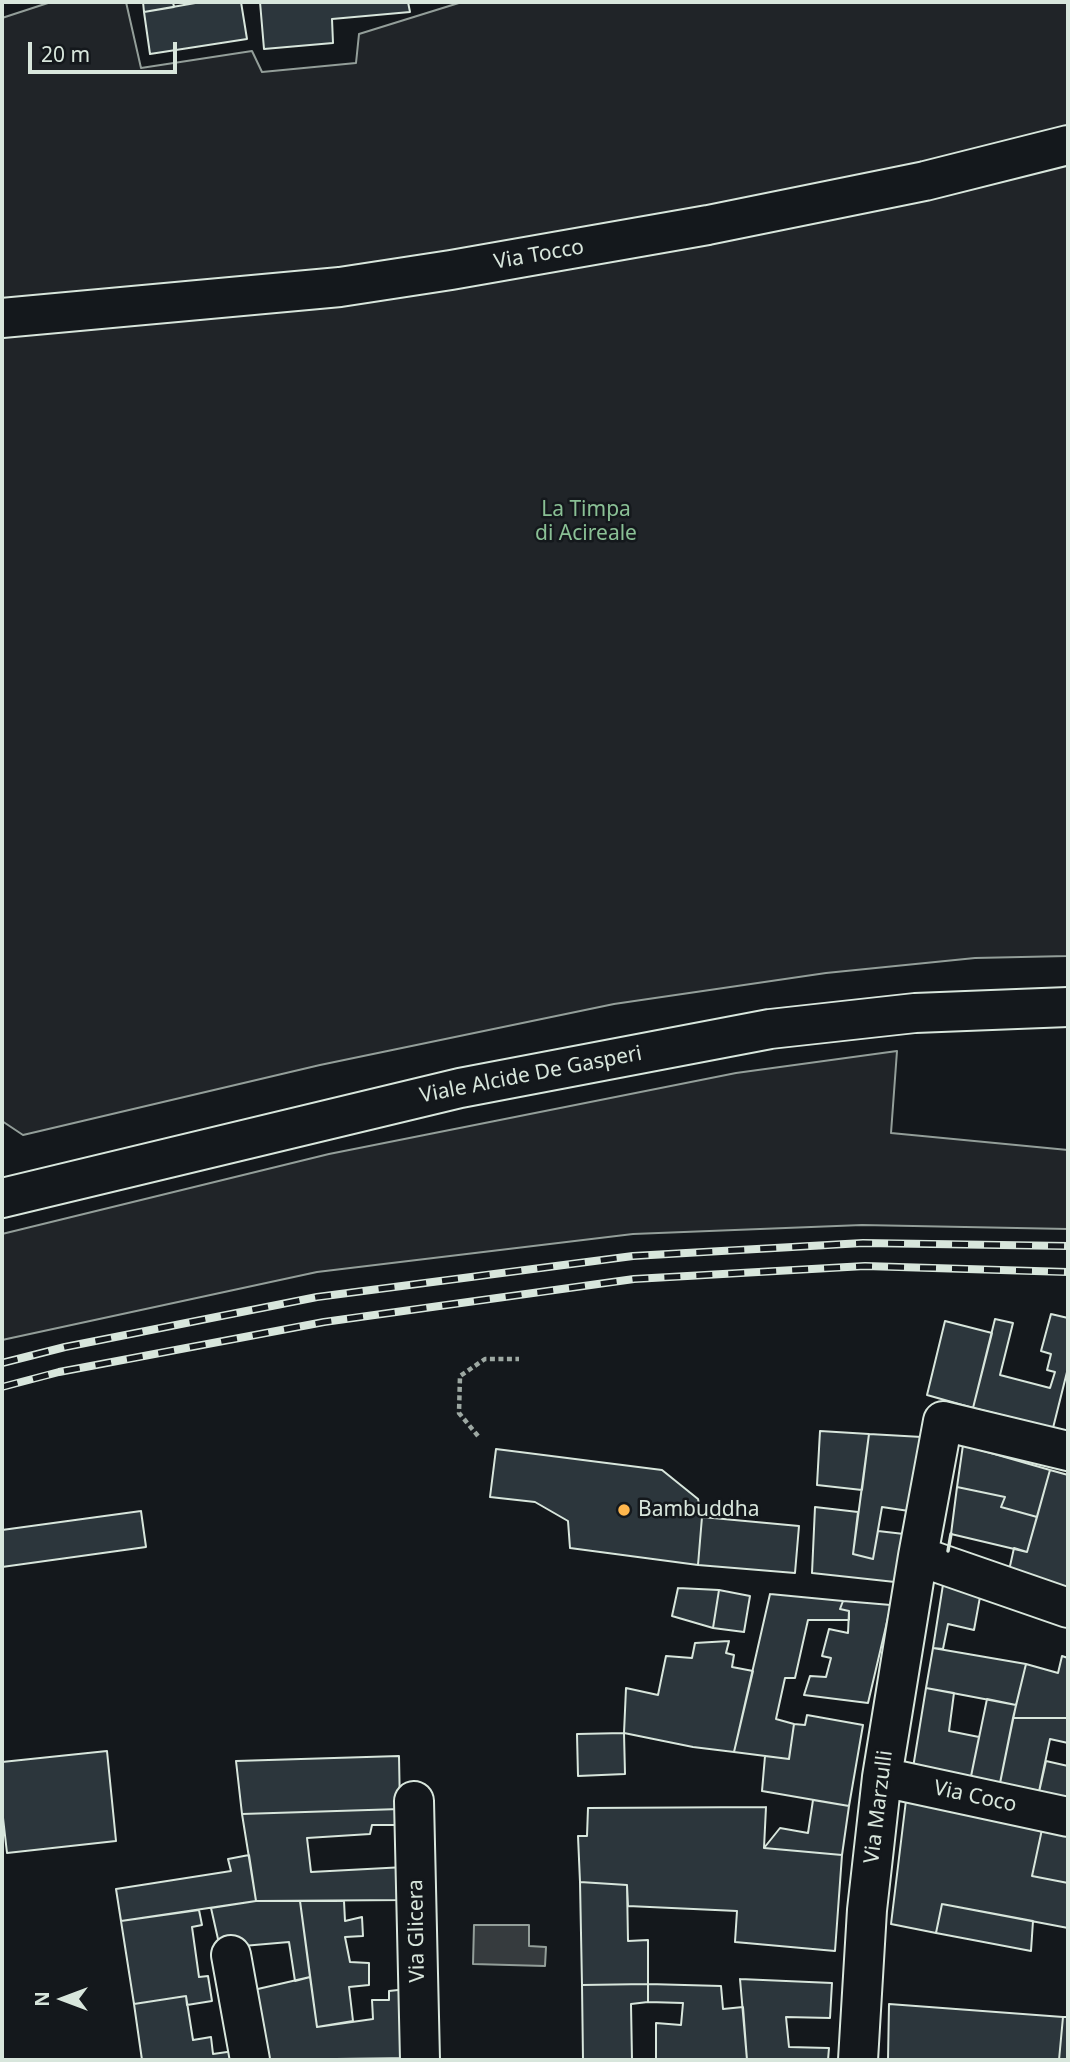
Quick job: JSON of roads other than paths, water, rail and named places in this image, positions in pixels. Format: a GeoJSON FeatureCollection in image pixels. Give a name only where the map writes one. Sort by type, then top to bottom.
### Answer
{"type":"FeatureCollection","features":[{"type":"Feature","properties":{"kind":"street","name":"Via Tocco"},"geometry":{"type":"LineString","coordinates":[[2,317],[340,287],[451,270],[708,225],[925,181],[1068,145]]}},
{"type":"Feature","properties":{"kind":"street","name":"Viale Alcide De Gasperi"},"geometry":{"type":"LineString","coordinates":[[2,1198],[460,1088],[770,1029],[915,1013],[1068,1007]]}},
{"type":"Feature","properties":{"kind":"street","name":"Via Marzulli"},"geometry":{"type":"LineString","coordinates":[[858,2060],[867,1910],[882,1777],[943,1421],[1068,1451]]}},
{"type":"Feature","properties":{"kind":"street"},"geometry":{"type":"LineString","coordinates":[[918,1556],[1068,1608]]}},
{"type":"Feature","properties":{"kind":"street","name":"Via Coco"},"geometry":{"type":"LineString","coordinates":[[882,1777],[1068,1817]]}},
{"type":"Feature","properties":{"kind":"street","name":"Via Glicera"},"geometry":{"type":"LineString","coordinates":[[414,1801],[420,2060]]}},
{"type":"Feature","properties":{"kind":"street"},"geometry":{"type":"LineString","coordinates":[[231,1955],[250,2060]]}},
{"type":"Feature","properties":{"kind":"railway"},"geometry":{"type":"LineString","coordinates":[[2,1363],[65,1347],[317,1297],[633,1256],[863,1243],[1068,1246]]}},
{"type":"Feature","properties":{"kind":"railway"},"geometry":{"type":"LineString","coordinates":[[2,1387],[59,1372],[324,1322],[634,1279],[865,1266],[1068,1272]]}},
{"type":"Feature","properties":{"kind":"place","name":"Bambuddha"},"geometry":{"type":"Point","coordinates":[624,1510]}},
{"type":"Feature","properties":{"kind":"park label","name":"La Timpa di Acireale"},"geometry":{"type":"Point","coordinates":[586,522]}}]}
